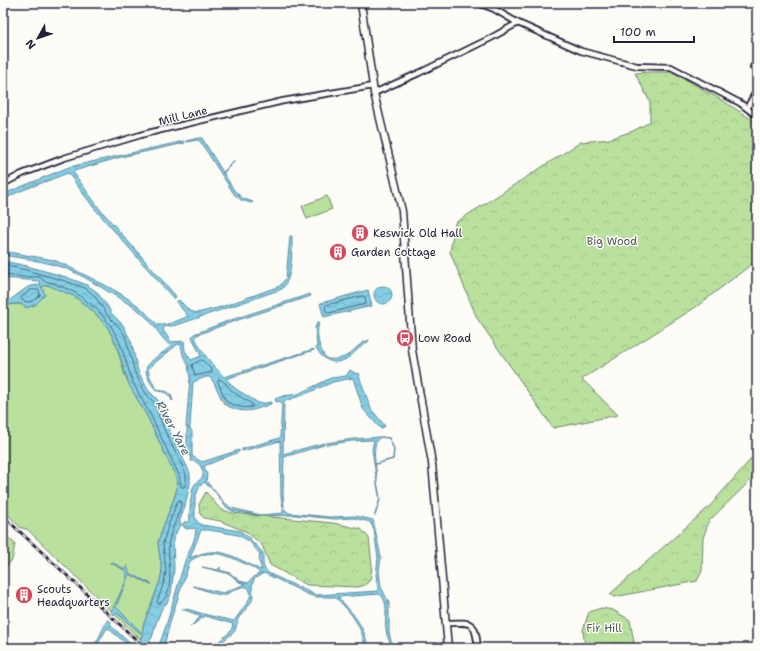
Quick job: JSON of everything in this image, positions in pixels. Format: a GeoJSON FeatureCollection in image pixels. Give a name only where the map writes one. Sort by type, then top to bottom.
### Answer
{"type":"FeatureCollection","features":[{"type":"Feature","properties":{"kind":"street"},"geometry":{"type":"LineString","coordinates":[[361,3],[373,89],[402,211],[412,350],[432,463],[448,648]]}},
{"type":"Feature","properties":{"kind":"street"},"geometry":{"type":"LineString","coordinates":[[478,3],[494,9],[518,23],[580,51],[637,66],[671,67],[696,79],[747,108],[757,116]]}},
{"type":"Feature","properties":{"kind":"street","name":"Mill Lane"},"geometry":{"type":"LineString","coordinates":[[3,184],[22,174],[64,158],[144,134],[283,101],[373,89],[419,73],[508,30],[518,23]]}},
{"type":"Feature","properties":{"kind":"street"},"geometry":{"type":"LineString","coordinates":[[747,108],[757,90]]}},
{"type":"Feature","properties":{"kind":"street"},"geometry":{"type":"LineString","coordinates":[[447,624],[468,623],[474,626],[478,648]]}},
{"type":"Feature","properties":{"kind":"green space","name":"Big Wood"},"geometry":{"type":"Polygon","coordinates":[[[668,72],[678,75],[725,102],[757,123],[757,260],[696,307],[582,379],[618,415],[553,428],[477,318],[450,252],[455,223],[581,142],[609,139],[633,131],[650,122],[650,102],[635,73],[668,72]]]}},
{"type":"Feature","properties":{"kind":"green space"},"geometry":{"type":"Polygon","coordinates":[[[327,196],[332,209],[307,219],[302,206],[327,196]]]}},
{"type":"Feature","properties":{"kind":"green space"},"geometry":{"type":"Polygon","coordinates":[[[42,285],[53,286],[74,296],[94,312],[108,328],[116,344],[125,376],[148,418],[176,477],[177,488],[175,496],[158,543],[162,571],[160,581],[143,626],[140,639],[27,529],[21,528],[3,510],[3,310],[6,309],[6,306],[13,304],[35,305],[45,295],[40,287],[42,285]]]}},
{"type":"Feature","properties":{"kind":"green space"},"geometry":{"type":"Polygon","coordinates":[[[757,452],[757,474],[709,521],[703,538],[702,571],[697,581],[614,597],[610,594],[709,507],[757,452]]]}},
{"type":"Feature","properties":{"kind":"green space"},"geometry":{"type":"Polygon","coordinates":[[[206,492],[220,509],[232,513],[333,523],[361,529],[369,538],[372,566],[370,580],[365,585],[358,587],[307,585],[270,565],[262,545],[247,532],[220,521],[204,518],[200,514],[199,504],[206,492]]]}},
{"type":"Feature","properties":{"kind":"green space"},"geometry":{"type":"Polygon","coordinates":[[[3,532],[15,544],[12,560],[3,570],[3,532]]]}},
{"type":"Feature","properties":{"kind":"green space","name":"Fir Hill"},"geometry":{"type":"Polygon","coordinates":[[[601,608],[613,610],[630,620],[635,648],[585,648],[583,630],[589,612],[601,608]]]}},
{"type":"Feature","properties":{"kind":"water"},"geometry":{"type":"Polygon","coordinates":[[[202,138],[234,190],[242,198],[253,202],[251,203],[241,200],[234,194],[200,141],[186,141],[202,138]]]}},
{"type":"Feature","properties":{"kind":"water"},"geometry":{"type":"Polygon","coordinates":[[[184,141],[185,143],[121,157],[73,172],[99,208],[175,295],[176,297],[174,299],[94,208],[68,173],[18,192],[3,200],[3,197],[11,191],[69,167],[184,141]]]}},
{"type":"Feature","properties":{"kind":"water"},"geometry":{"type":"Polygon","coordinates":[[[290,236],[292,236],[292,249],[290,271],[286,284],[282,289],[177,325],[164,327],[163,330],[171,342],[184,341],[185,351],[191,360],[201,356],[192,337],[194,334],[225,322],[310,294],[311,296],[226,324],[195,337],[204,354],[224,377],[314,350],[226,379],[236,389],[260,404],[271,402],[271,404],[253,410],[237,410],[224,404],[210,377],[193,382],[190,427],[186,427],[190,378],[188,365],[183,355],[181,345],[178,344],[148,369],[156,389],[168,392],[172,396],[172,401],[170,396],[166,393],[155,389],[148,379],[146,371],[146,368],[150,362],[171,346],[164,340],[149,320],[141,313],[129,304],[77,273],[62,267],[42,262],[3,255],[3,251],[54,260],[123,296],[141,308],[157,324],[162,325],[188,316],[176,302],[179,300],[190,311],[197,313],[221,307],[280,286],[286,278],[290,236]]]}},
{"type":"Feature","properties":{"kind":"water"},"geometry":{"type":"Polygon","coordinates":[[[3,261],[66,277],[87,285],[97,292],[111,313],[123,325],[131,341],[138,371],[148,390],[158,400],[169,429],[190,473],[190,484],[180,520],[180,523],[182,524],[179,526],[173,540],[174,569],[171,594],[167,603],[162,608],[156,623],[152,638],[150,640],[150,648],[138,648],[143,626],[160,581],[162,571],[158,543],[175,496],[177,488],[176,477],[148,418],[129,385],[116,344],[108,328],[94,312],[74,296],[47,285],[41,287],[45,295],[35,305],[26,308],[19,304],[14,304],[6,306],[7,308],[3,310],[3,305],[25,289],[30,286],[41,284],[39,281],[3,278],[3,261]]]}},
{"type":"Feature","properties":{"kind":"water"},"geometry":{"type":"Polygon","coordinates":[[[383,286],[389,289],[392,295],[389,301],[383,304],[377,301],[374,295],[377,289],[383,286]]]}},
{"type":"Feature","properties":{"kind":"water"},"geometry":{"type":"Polygon","coordinates":[[[368,290],[372,306],[324,317],[321,303],[368,290]]]}},
{"type":"Feature","properties":{"kind":"water"},"geometry":{"type":"Polygon","coordinates":[[[318,321],[318,341],[327,359],[342,358],[347,356],[358,346],[369,341],[344,360],[339,362],[330,361],[322,356],[316,347],[315,328],[318,321]]]}},
{"type":"Feature","properties":{"kind":"water"},"geometry":{"type":"Polygon","coordinates":[[[350,370],[360,374],[359,376],[371,409],[385,426],[381,429],[363,409],[353,378],[333,382],[303,395],[284,401],[283,454],[324,443],[324,445],[284,457],[283,507],[281,497],[280,441],[242,451],[242,449],[280,438],[282,404],[280,401],[276,402],[275,399],[283,396],[298,394],[331,378],[346,376],[350,370]]]}},
{"type":"Feature","properties":{"kind":"water"},"geometry":{"type":"Polygon","coordinates":[[[187,428],[190,428],[192,432],[192,456],[202,462],[239,450],[239,452],[204,466],[207,475],[206,481],[231,508],[261,515],[283,513],[283,509],[285,509],[289,513],[330,517],[356,516],[373,520],[381,557],[379,571],[381,587],[389,603],[389,633],[391,641],[396,648],[393,648],[387,635],[386,606],[380,594],[338,597],[361,626],[368,648],[365,648],[359,626],[346,608],[335,597],[316,597],[309,595],[264,573],[254,579],[252,586],[252,601],[238,619],[235,631],[215,648],[211,648],[231,631],[233,624],[205,616],[190,627],[201,616],[182,609],[234,621],[251,595],[249,588],[246,587],[239,588],[222,595],[211,593],[193,586],[223,593],[245,584],[239,582],[230,574],[202,567],[218,570],[220,567],[220,570],[230,573],[240,581],[248,583],[260,573],[234,559],[222,555],[209,554],[197,557],[190,561],[171,619],[164,646],[158,648],[185,561],[194,541],[196,532],[196,528],[186,529],[183,526],[184,522],[189,522],[190,520],[190,504],[193,488],[196,482],[202,477],[203,472],[199,464],[191,461],[187,444],[187,428]],[[204,482],[200,486],[195,497],[195,517],[197,522],[202,525],[240,531],[250,538],[252,543],[256,545],[263,553],[264,567],[270,574],[316,595],[378,591],[376,575],[378,558],[374,530],[370,522],[354,518],[335,519],[295,515],[263,516],[232,511],[225,506],[216,493],[204,482]],[[201,530],[190,558],[206,553],[219,552],[232,556],[262,570],[259,561],[260,554],[249,541],[238,535],[201,530]]]}},
{"type":"Feature","properties":{"kind":"water"},"geometry":{"type":"Polygon","coordinates":[[[380,437],[375,446],[374,452],[377,483],[372,449],[374,440],[352,441],[326,445],[326,443],[353,439],[380,437]]]}},
{"type":"Feature","properties":{"kind":"water"},"geometry":{"type":"Polygon","coordinates":[[[111,562],[125,569],[127,565],[129,573],[152,584],[129,574],[116,607],[140,631],[140,633],[118,614],[116,613],[114,615],[111,612],[125,583],[126,571],[111,562]]]}},
{"type":"Feature","properties":{"kind":"water"},"geometry":{"type":"Polygon","coordinates":[[[108,619],[111,622],[110,625],[135,648],[131,648],[108,628],[97,645],[99,648],[92,648],[108,619]]]}},
{"type":"Feature","properties":{"kind":"waterway"},"geometry":{"type":"LineString","coordinates":[[223,173],[234,161]]}},
{"type":"Feature","properties":{"kind":"waterway"},"geometry":{"type":"LineString","coordinates":[[376,464],[393,459],[394,449],[389,438],[380,437]]}},
{"type":"Feature","properties":{"kind":"waterway"},"geometry":{"type":"LineString","coordinates":[[375,515],[380,499],[377,483]]}},
{"type":"Feature","properties":{"kind":"railway"},"geometry":{"type":"LineString","coordinates":[[3,516],[145,648]]}},
{"type":"Feature","properties":{"kind":"place","name":"Keswick Old Hall"},"geometry":{"type":"Point","coordinates":[360,233]}},
{"type":"Feature","properties":{"kind":"place","name":"Garden Cottage"},"geometry":{"type":"Point","coordinates":[338,252]}},
{"type":"Feature","properties":{"kind":"place","name":"Low Road"},"geometry":{"type":"Point","coordinates":[405,338]}},
{"type":"Feature","properties":{"kind":"place","name":"Scouts Headquarters"},"geometry":{"type":"Point","coordinates":[24,595]}},
{"type":"Feature","properties":{"kind":"water label","name":"River Yare"},"geometry":{"type":"Point","coordinates":[173,428]}}]}
